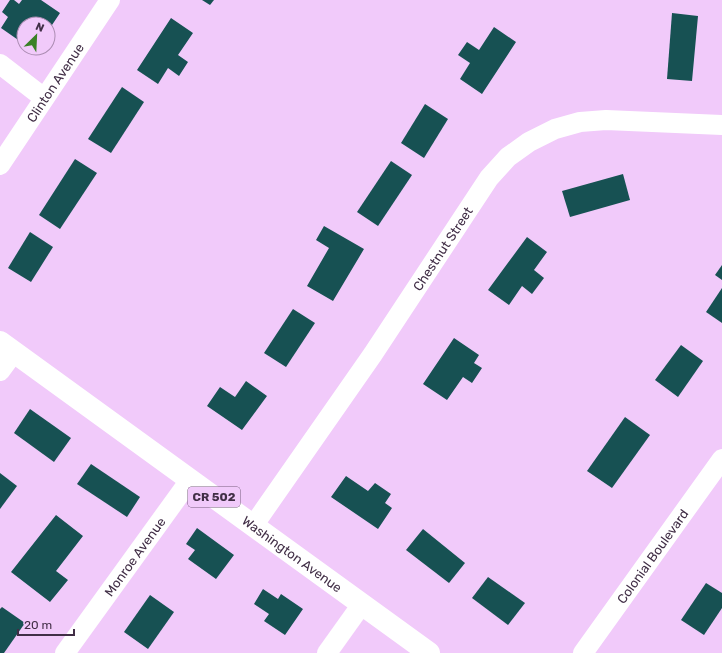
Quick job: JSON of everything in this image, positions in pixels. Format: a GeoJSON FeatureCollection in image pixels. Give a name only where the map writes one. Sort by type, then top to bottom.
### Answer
{"type":"FeatureCollection","features":[{"type":"Feature","properties":{"kind":"main road","name":"Washington Avenue"},"geometry":{"type":"LineString","coordinates":[[7,347],[429,653]]}},
{"type":"Feature","properties":{"kind":"street","name":"Clinton Avenue"},"geometry":{"type":"LineString","coordinates":[[0,165],[110,0]]}},
{"type":"Feature","properties":{"kind":"street"},"geometry":{"type":"LineString","coordinates":[[0,64],[44,98]]}},
{"type":"Feature","properties":{"kind":"street","name":"Chestnut Street"},"geometry":{"type":"LineString","coordinates":[[253,526],[373,354],[489,178],[508,157],[529,142],[555,129],[580,122],[606,120],[722,125]]}},
{"type":"Feature","properties":{"kind":"street"},"geometry":{"type":"LineString","coordinates":[[0,371],[7,347]]}},
{"type":"Feature","properties":{"kind":"street","name":"Colonial Boulevard"},"geometry":{"type":"LineString","coordinates":[[583,653],[722,459]]}},
{"type":"Feature","properties":{"kind":"street","name":"Monroe Avenue"},"geometry":{"type":"LineString","coordinates":[[65,653],[190,480]]}},
{"type":"Feature","properties":{"kind":"street"},"geometry":{"type":"LineString","coordinates":[[327,653],[362,604]]}},
{"type":"Feature","properties":{"kind":"building"},"geometry":{"type":"Polygon","coordinates":[[[10,0],[14,0],[19,4],[22,0],[41,0],[60,13],[56,19],[56,16],[16,16],[16,38],[1,28],[8,17],[2,12],[10,0]]]}},
{"type":"Feature","properties":{"kind":"building"},"geometry":{"type":"Polygon","coordinates":[[[202,0],[214,0],[210,5],[202,0]]]}},
{"type":"Feature","properties":{"kind":"building"},"geometry":{"type":"Polygon","coordinates":[[[672,13],[698,16],[692,81],[667,79],[672,13]]]}},
{"type":"Feature","properties":{"kind":"building"},"geometry":{"type":"Polygon","coordinates":[[[171,18],[193,33],[178,55],[188,62],[179,76],[168,68],[158,84],[137,70],[171,18]]]}},
{"type":"Feature","properties":{"kind":"building"},"geometry":{"type":"Polygon","coordinates":[[[494,27],[516,42],[482,94],[460,79],[470,63],[458,55],[467,42],[479,50],[494,27]]]}},
{"type":"Feature","properties":{"kind":"building"},"geometry":{"type":"Polygon","coordinates":[[[122,87],[144,102],[111,153],[88,139],[122,87]]]}},
{"type":"Feature","properties":{"kind":"building"},"geometry":{"type":"Polygon","coordinates":[[[425,104],[448,119],[424,158],[401,143],[425,104]]]}},
{"type":"Feature","properties":{"kind":"building"},"geometry":{"type":"Polygon","coordinates":[[[75,159],[97,173],[60,229],[39,215],[75,159]]]}},
{"type":"Feature","properties":{"kind":"building"},"geometry":{"type":"Polygon","coordinates":[[[391,161],[412,175],[378,226],[357,212],[391,161]]]}},
{"type":"Feature","properties":{"kind":"building"},"geometry":{"type":"Polygon","coordinates":[[[623,174],[630,200],[570,217],[562,191],[623,174]]]}},
{"type":"Feature","properties":{"kind":"building"},"geometry":{"type":"Polygon","coordinates":[[[324,226],[364,249],[333,301],[307,286],[329,248],[316,240],[324,226]]]}},
{"type":"Feature","properties":{"kind":"building"},"geometry":{"type":"Polygon","coordinates":[[[30,232],[53,247],[31,282],[8,268],[30,232]]]}},
{"type":"Feature","properties":{"kind":"building"},"geometry":{"type":"Polygon","coordinates":[[[527,237],[547,252],[534,270],[544,278],[532,294],[522,286],[509,305],[488,290],[527,237]]]}},
{"type":"Feature","properties":{"kind":"building"},"geometry":{"type":"Polygon","coordinates":[[[722,265],[722,280],[715,275],[722,265]]]}},
{"type":"Feature","properties":{"kind":"building"},"geometry":{"type":"Polygon","coordinates":[[[722,288],[722,323],[706,312],[722,288]]]}},
{"type":"Feature","properties":{"kind":"building"},"geometry":{"type":"Polygon","coordinates":[[[293,309],[315,323],[286,367],[264,353],[293,309]]]}},
{"type":"Feature","properties":{"kind":"building"},"geometry":{"type":"Polygon","coordinates":[[[454,338],[479,355],[474,363],[482,368],[472,383],[463,377],[447,400],[423,384],[454,338]]]}},
{"type":"Feature","properties":{"kind":"building"},"geometry":{"type":"Polygon","coordinates":[[[681,345],[703,361],[678,397],[655,380],[681,345]]]}},
{"type":"Feature","properties":{"kind":"building"},"geometry":{"type":"Polygon","coordinates":[[[246,381],[267,396],[242,430],[207,406],[220,387],[235,397],[246,381]]]}},
{"type":"Feature","properties":{"kind":"building"},"geometry":{"type":"Polygon","coordinates":[[[30,409],[71,438],[54,462],[14,433],[30,409]]]}},
{"type":"Feature","properties":{"kind":"building"},"geometry":{"type":"Polygon","coordinates":[[[625,417],[650,435],[612,488],[587,471],[625,417]]]}},
{"type":"Feature","properties":{"kind":"building"},"geometry":{"type":"Polygon","coordinates":[[[91,464],[140,497],[127,517],[77,484],[91,464]]]}},
{"type":"Feature","properties":{"kind":"building"},"geometry":{"type":"Polygon","coordinates":[[[0,473],[17,486],[0,509],[0,473]]]}},
{"type":"Feature","properties":{"kind":"building"},"geometry":{"type":"Polygon","coordinates":[[[346,476],[368,491],[375,483],[391,494],[385,503],[392,508],[378,529],[331,497],[346,476]]]}},
{"type":"Feature","properties":{"kind":"building"},"geometry":{"type":"Polygon","coordinates":[[[56,515],[83,536],[56,571],[68,580],[50,602],[11,572],[56,515]]]}},
{"type":"Feature","properties":{"kind":"building"},"geometry":{"type":"Polygon","coordinates":[[[197,528],[234,555],[216,579],[188,559],[195,550],[186,544],[197,528]]]}},
{"type":"Feature","properties":{"kind":"building"},"geometry":{"type":"Polygon","coordinates":[[[423,529],[465,563],[449,583],[406,550],[423,529]]]}},
{"type":"Feature","properties":{"kind":"building"},"geometry":{"type":"Polygon","coordinates":[[[488,577],[525,603],[508,625],[472,598],[488,577]]]}},
{"type":"Feature","properties":{"kind":"building"},"geometry":{"type":"Polygon","coordinates":[[[706,583],[722,593],[722,608],[704,635],[681,620],[706,583]]]}},
{"type":"Feature","properties":{"kind":"building"},"geometry":{"type":"Polygon","coordinates":[[[263,589],[278,599],[281,594],[303,609],[285,635],[264,621],[269,614],[254,604],[263,589]]]}},
{"type":"Feature","properties":{"kind":"building"},"geometry":{"type":"Polygon","coordinates":[[[150,595],[174,612],[148,649],[124,632],[150,595]]]}},
{"type":"Feature","properties":{"kind":"building"},"geometry":{"type":"Polygon","coordinates":[[[2,607],[25,623],[4,653],[0,653],[0,609],[2,607]]]}}]}
